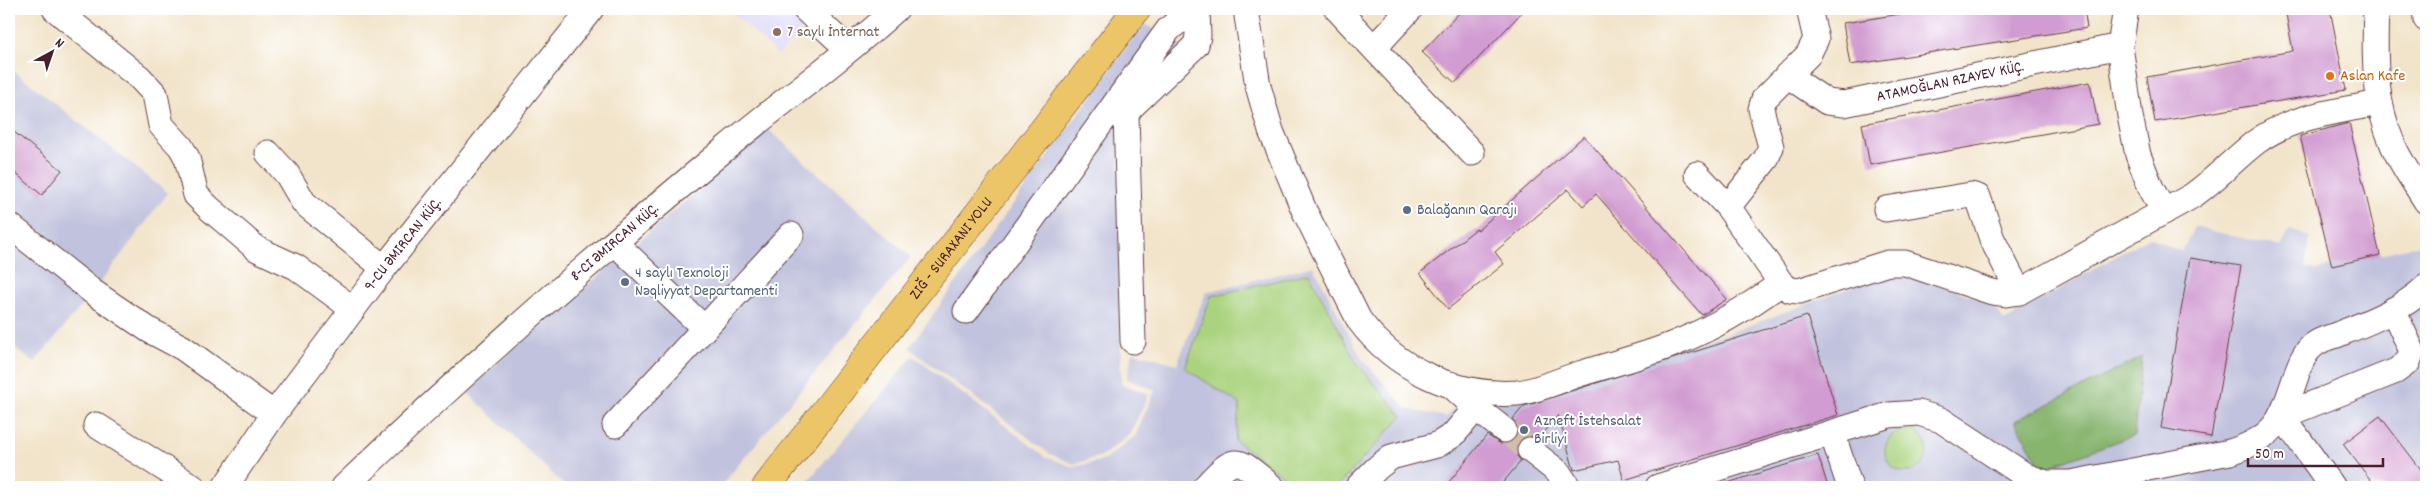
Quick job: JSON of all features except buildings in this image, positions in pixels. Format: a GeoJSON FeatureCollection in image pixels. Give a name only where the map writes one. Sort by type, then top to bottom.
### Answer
{"type":"FeatureCollection","features":[{"type":"Feature","properties":{"kind":"main road"},"geometry":{"type":"LineString","coordinates":[[766,487],[1137,9]]}},
{"type":"Feature","properties":{"kind":"street"},"geometry":{"type":"LineString","coordinates":[[55,9],[140,78],[155,94],[162,125],[181,147],[187,158],[196,195],[243,239],[257,249],[296,267],[354,309]]}},
{"type":"Feature","properties":{"kind":"street","name":"9-CU ƏMIRCAN KÜÇ."},"geometry":{"type":"LineString","coordinates":[[225,487],[274,414],[384,268],[590,9]]}},
{"type":"Feature","properties":{"kind":"street"},"geometry":{"type":"LineString","coordinates":[[805,9],[848,49]]}},
{"type":"Feature","properties":{"kind":"street","name":"8-CI ƏMIRCAN KÜÇ."},"geometry":{"type":"LineString","coordinates":[[344,487],[459,378],[725,148],[896,9]]}},
{"type":"Feature","properties":{"kind":"street"},"geometry":{"type":"LineString","coordinates":[[1248,9],[1247,16],[1258,86],[1271,131],[1304,210],[1359,320],[1370,334],[1402,363],[1450,384],[1489,392],[1519,392],[1675,344],[1733,315],[1781,283]]}},
{"type":"Feature","properties":{"kind":"street"},"geometry":{"type":"LineString","coordinates":[[1337,9],[1375,47],[1472,153]]}},
{"type":"Feature","properties":{"kind":"street"},"geometry":{"type":"LineString","coordinates":[[1375,47],[1410,9]]}},
{"type":"Feature","properties":{"kind":"street"},"geometry":{"type":"LineString","coordinates":[[1728,206],[1766,159],[1771,147],[1761,109],[1764,99],[1808,55],[1816,39],[1810,9]]}},
{"type":"Feature","properties":{"kind":"street"},"geometry":{"type":"LineString","coordinates":[[2126,9],[2120,46],[2138,155],[2151,188],[2164,212]]}},
{"type":"Feature","properties":{"kind":"street"},"geometry":{"type":"LineString","coordinates":[[2376,9],[2376,78],[2380,103],[2394,147],[2426,201]]}},
{"type":"Feature","properties":{"kind":"street"},"geometry":{"type":"LineString","coordinates":[[2425,9],[2426,19]]}},
{"type":"Feature","properties":{"kind":"street"},"geometry":{"type":"LineString","coordinates":[[966,311],[1168,30],[1196,11],[1198,36],[1196,45],[1130,108],[1126,116],[1133,341]]}},
{"type":"Feature","properties":{"kind":"street","name":"ATAMOĞLAN RZAYEV KÜÇ."},"geometry":{"type":"LineString","coordinates":[[1787,75],[1827,102],[1844,104],[2120,46]]}},
{"type":"Feature","properties":{"kind":"street"},"geometry":{"type":"LineString","coordinates":[[1697,174],[1728,206],[1781,283],[1790,290],[1799,291],[1888,263],[1905,263],[1992,292],[2006,294],[2019,292],[2164,212],[2212,182],[2256,142],[2276,130],[2304,118],[2380,103]]}},
{"type":"Feature","properties":{"kind":"street"},"geometry":{"type":"LineString","coordinates":[[268,153],[287,174],[304,202],[384,268]]}},
{"type":"Feature","properties":{"kind":"street"},"geometry":{"type":"LineString","coordinates":[[2408,172],[2426,189]]}},
{"type":"Feature","properties":{"kind":"street"},"geometry":{"type":"LineString","coordinates":[[1886,209],[1971,195],[1978,198],[1992,239],[2019,292]]}},
{"type":"Feature","properties":{"kind":"street"},"geometry":{"type":"LineString","coordinates":[[9,225],[93,292],[149,330],[183,348],[274,414]]}},
{"type":"Feature","properties":{"kind":"street"},"geometry":{"type":"LineString","coordinates":[[615,426],[791,235]]}},
{"type":"Feature","properties":{"kind":"street"},"geometry":{"type":"LineString","coordinates":[[615,243],[704,328]]}},
{"type":"Feature","properties":{"kind":"street"},"geometry":{"type":"LineString","coordinates":[[1658,487],[1889,415],[1919,413],[1941,420],[2026,476],[2046,484],[2071,483],[2230,452],[2253,445],[2267,436],[2282,416],[2301,360],[2314,344],[2393,310],[2408,302],[2426,287]]}},
{"type":"Feature","properties":{"kind":"street"},"geometry":{"type":"LineString","coordinates":[[2282,416],[2396,372],[2408,362],[2412,351],[2393,310]]}},
{"type":"Feature","properties":{"kind":"street"},"geometry":{"type":"LineString","coordinates":[[1450,384],[1504,430]]}},
{"type":"Feature","properties":{"kind":"street"},"geometry":{"type":"LineString","coordinates":[[1358,487],[1391,457],[1438,445],[1453,435],[1476,408]]}},
{"type":"Feature","properties":{"kind":"street"},"geometry":{"type":"LineString","coordinates":[[2282,416],[2333,487]]}},
{"type":"Feature","properties":{"kind":"street"},"geometry":{"type":"LineString","coordinates":[[96,425],[193,487]]}},
{"type":"Feature","properties":{"kind":"street"},"geometry":{"type":"LineString","coordinates":[[1832,433],[1850,487]]}},
{"type":"Feature","properties":{"kind":"street"},"geometry":{"type":"LineString","coordinates":[[1530,450],[1558,472],[1568,487]]}},
{"type":"Feature","properties":{"kind":"street"},"geometry":{"type":"LineString","coordinates":[[1205,487],[1224,467],[1232,462],[1240,462],[1272,487]]}},
{"type":"Feature","properties":{"kind":"shaded area","name":"7 saylı İnternat"},"geometry":{"type":"Polygon","coordinates":[[[729,9],[822,9],[778,55],[729,9]]]}},
{"type":"Feature","properties":{"kind":"shaded area"},"geometry":{"type":"Polygon","coordinates":[[[1144,23],[1181,49],[1118,109],[1121,384],[1149,394],[1129,435],[1102,456],[1074,464],[1050,454],[909,348],[1144,23]]]}},
{"type":"Feature","properties":{"kind":"shaded area"},"geometry":{"type":"Polygon","coordinates":[[[9,67],[168,193],[93,292],[34,363],[9,343],[9,67]]]}},
{"type":"Feature","properties":{"kind":"shaded area"},"geometry":{"type":"Polygon","coordinates":[[[768,129],[911,257],[720,487],[566,487],[466,391],[768,129]]]}},
{"type":"Feature","properties":{"kind":"shaded area","name":"Azneft İstehsalat Birliyi"},"geometry":{"type":"Polygon","coordinates":[[[2194,227],[2281,247],[2290,230],[2310,237],[2305,268],[2317,270],[2426,243],[2426,263],[2413,287],[2426,301],[2426,487],[803,487],[913,356],[1046,457],[1074,467],[1105,460],[1135,436],[1155,390],[1127,379],[1133,352],[1177,364],[1206,292],[1313,266],[1362,359],[1407,409],[1446,417],[1469,393],[1532,393],[1729,333],[1895,271],[1993,303],[2004,321],[2149,237],[2182,252],[2194,227]]]}},
{"type":"Feature","properties":{"kind":"green space"},"geometry":{"type":"Polygon","coordinates":[[[1309,273],[1356,362],[1402,416],[1337,487],[1298,487],[1235,440],[1240,404],[1185,368],[1211,296],[1309,273]]]}},
{"type":"Feature","properties":{"kind":"green space"},"geometry":{"type":"Polygon","coordinates":[[[2142,357],[2134,435],[2042,469],[2015,421],[2142,357]]]}},
{"type":"Feature","properties":{"kind":"green space"},"geometry":{"type":"Polygon","coordinates":[[[1910,430],[1918,433],[1924,439],[1927,451],[1924,463],[1918,469],[1902,472],[1894,469],[1888,463],[1885,447],[1888,439],[1894,433],[1910,430]]]}},
{"type":"Feature","properties":{"kind":"tunnel"},"geometry":{"type":"LineString","coordinates":[[1504,430],[1530,450]]}},
{"type":"Feature","properties":{"kind":"place","name":"7 saylı İnternat"},"geometry":{"type":"Point","coordinates":[777,32]}},
{"type":"Feature","properties":{"kind":"place","name":"Aslan Kafe"},"geometry":{"type":"Point","coordinates":[2330,76]}},
{"type":"Feature","properties":{"kind":"place","name":"Balağanın Qarajı"},"geometry":{"type":"Point","coordinates":[1407,210]}},
{"type":"Feature","properties":{"kind":"place","name":"4 saylı Texnoloji Nəqliyyat Departamenti"},"geometry":{"type":"Point","coordinates":[625,282]}},
{"type":"Feature","properties":{"kind":"place","name":"Azneft İstehsalat Birliyi"},"geometry":{"type":"Point","coordinates":[1524,430]}}]}
